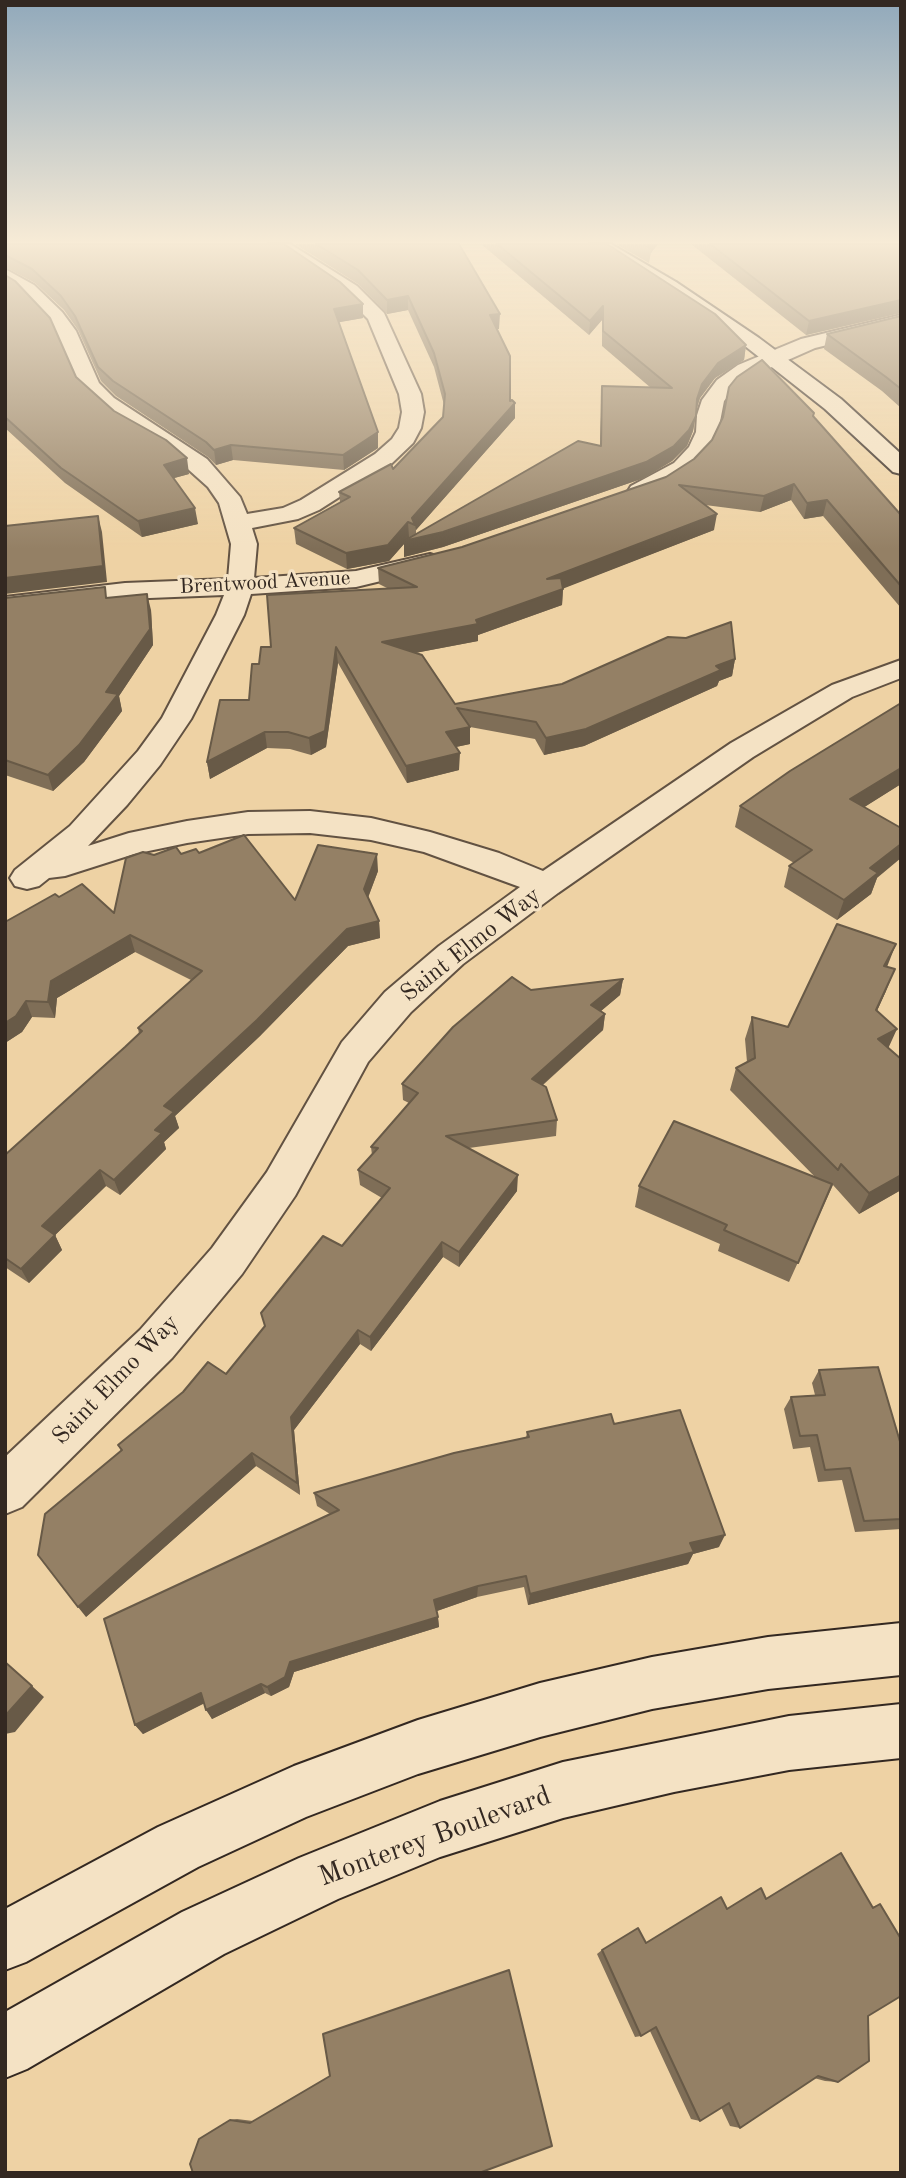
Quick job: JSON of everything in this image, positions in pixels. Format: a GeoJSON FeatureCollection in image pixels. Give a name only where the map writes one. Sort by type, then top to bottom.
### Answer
{"type":"FeatureCollection","features":[{"type":"Feature","properties":{"kind":"street"},"geometry":{"type":"LineString","coordinates":[[16,883],[81,834],[149,758],[196,684],[230,615],[240,587],[244,544],[231,502],[199,464],[178,448],[127,419],[97,394],[89,385],[72,346]]}},
{"type":"Feature","properties":{"kind":"street"},"geometry":{"type":"LineString","coordinates":[[239,523],[277,517],[310,505],[383,459],[401,443],[410,428],[413,412],[410,394],[389,346]]}},
{"type":"Feature","properties":{"kind":"street"},"geometry":{"type":"LineString","coordinates":[[756,346],[833,404],[901,467]]}},
{"type":"Feature","properties":{"kind":"street"},"geometry":{"type":"LineString","coordinates":[[620,498],[654,485],[682,468],[699,450],[707,432],[708,415],[713,400],[725,385],[772,357],[805,346]]}},
{"type":"Feature","properties":{"kind":"street","name":"Brentwood Avenue"},"geometry":{"type":"LineString","coordinates":[[5,605],[125,591],[356,579],[452,556]]}},
{"type":"Feature","properties":{"kind":"street","name":"Saint Elmo Way"},"geometry":{"type":"LineString","coordinates":[[5,1490],[156,1344],[227,1261],[281,1184],[355,1052],[398,1002],[451,955],[742,750],[842,691],[901,668]]}},
{"type":"Feature","properties":{"kind":"street"},"geometry":{"type":"LineString","coordinates":[[16,883],[129,844],[248,823],[310,822],[371,829],[430,843],[487,861],[547,885]]}},
{"type":"Feature","properties":{"kind":"street"},"geometry":{"type":"LineString","coordinates":[[5,1941],[44,1917],[189,1842],[294,1794],[418,1747],[540,1710],[652,1683],[768,1662],[901,1649]]}},
{"type":"Feature","properties":{"kind":"street","name":"Monterey Boulevard"},"geometry":{"type":"LineString","coordinates":[[5,2047],[203,1933],[319,1878],[440,1829],[562,1790],[674,1765],[789,1743],[901,1731]]}},
{"type":"Feature","properties":{"kind":"building"},"geometry":{"type":"Polygon","coordinates":[[[5,346],[62,346],[76,377],[114,411],[166,440],[187,458],[164,465],[195,508],[138,521],[61,468],[5,417],[5,346]]]}},
{"type":"Feature","properties":{"kind":"building"},"geometry":{"type":"Polygon","coordinates":[[[88,346],[347,346],[378,432],[343,455],[231,445],[214,450],[113,381],[98,367],[88,346]]]}},
{"type":"Feature","properties":{"kind":"building"},"geometry":{"type":"Polygon","coordinates":[[[431,346],[505,346],[510,356],[510,401],[515,403],[412,518],[415,525],[408,522],[388,545],[346,553],[294,528],[350,497],[339,492],[391,464],[393,469],[443,417],[445,394],[431,346]]]}},
{"type":"Feature","properties":{"kind":"building"},"geometry":{"type":"Polygon","coordinates":[[[621,346],[745,346],[718,363],[702,384],[697,399],[696,416],[689,430],[674,446],[646,462],[443,532],[404,541],[578,441],[601,446],[602,386],[672,388],[621,346]]]}},
{"type":"Feature","properties":{"kind":"building"},"geometry":{"type":"Polygon","coordinates":[[[843,346],[901,346],[901,389],[843,346]]]}},
{"type":"Feature","properties":{"kind":"building"},"geometry":{"type":"Polygon","coordinates":[[[762,360],[814,413],[813,416],[901,515],[901,586],[827,500],[807,503],[794,484],[764,496],[679,485],[717,514],[547,579],[561,578],[563,589],[476,620],[478,624],[382,642],[422,655],[455,704],[562,684],[668,637],[686,638],[731,622],[735,659],[716,666],[721,670],[586,729],[546,738],[536,722],[457,708],[470,727],[446,732],[460,753],[406,766],[336,647],[325,731],[309,738],[288,732],[265,732],[207,762],[220,700],[249,700],[252,664],[259,664],[261,647],[271,647],[267,595],[417,587],[378,568],[462,547],[666,477],[694,459],[712,440],[723,417],[729,387],[737,377],[762,360]]]}},
{"type":"Feature","properties":{"kind":"building"},"geometry":{"type":"Polygon","coordinates":[[[98,516],[103,566],[5,578],[5,526],[98,516]]]}},
{"type":"Feature","properties":{"kind":"building"},"geometry":{"type":"Polygon","coordinates":[[[105,587],[106,598],[147,594],[150,629],[106,692],[118,694],[79,745],[48,775],[5,760],[5,598],[105,587]]]}},
{"type":"Feature","properties":{"kind":"building"},"geometry":{"type":"Polygon","coordinates":[[[901,703],[901,768],[850,799],[901,828],[901,844],[870,868],[878,873],[844,900],[789,866],[812,850],[740,806],[790,771],[901,703]]]}},
{"type":"Feature","properties":{"kind":"building"},"geometry":{"type":"Polygon","coordinates":[[[244,835],[295,900],[318,845],[377,854],[364,889],[379,921],[347,929],[257,1020],[164,1106],[174,1112],[155,1130],[162,1133],[114,1180],[100,1170],[42,1226],[55,1235],[21,1269],[5,1258],[5,1155],[125,1047],[142,1031],[138,1028],[202,971],[130,935],[51,981],[48,1002],[26,1001],[16,1016],[5,1023],[5,922],[55,894],[59,897],[82,884],[114,913],[126,858],[143,852],[154,855],[176,847],[181,854],[196,849],[199,853],[244,835]]]}},
{"type":"Feature","properties":{"kind":"building"},"geometry":{"type":"Polygon","coordinates":[[[837,924],[896,944],[884,966],[895,969],[876,1010],[897,1029],[878,1039],[901,1059],[901,1175],[869,1193],[841,1164],[838,1170],[736,1068],[755,1058],[752,1017],[788,1027],[837,924]]]}},
{"type":"Feature","properties":{"kind":"building"},"geometry":{"type":"Polygon","coordinates":[[[512,977],[531,990],[623,979],[591,1005],[605,1014],[532,1079],[546,1087],[557,1120],[446,1136],[518,1175],[459,1252],[442,1242],[370,1337],[358,1330],[291,1417],[297,1483],[252,1453],[78,1607],[38,1555],[45,1514],[122,1450],[118,1445],[183,1392],[208,1362],[226,1374],[265,1326],[261,1313],[323,1236],[342,1246],[390,1188],[358,1170],[378,1148],[371,1147],[418,1093],[402,1084],[453,1027],[512,977]]]}},
{"type":"Feature","properties":{"kind":"building"},"geometry":{"type":"Polygon","coordinates":[[[674,1121],[832,1184],[798,1263],[724,1230],[727,1225],[639,1186],[674,1121]]]}},
{"type":"Feature","properties":{"kind":"building"},"geometry":{"type":"Polygon","coordinates":[[[878,1367],[901,1445],[901,1519],[864,1521],[850,1468],[825,1470],[817,1435],[800,1436],[791,1397],[825,1395],[819,1370],[878,1367]]]}},
{"type":"Feature","properties":{"kind":"building"},"geometry":{"type":"Polygon","coordinates":[[[680,1410],[725,1535],[690,1543],[694,1552],[530,1594],[526,1576],[478,1586],[434,1600],[438,1617],[290,1662],[285,1677],[267,1687],[261,1684],[206,1710],[201,1693],[135,1725],[104,1619],[339,1510],[314,1493],[454,1453],[529,1437],[527,1432],[611,1414],[614,1424],[680,1410]]]}},
{"type":"Feature","properties":{"kind":"building"},"geometry":{"type":"Polygon","coordinates":[[[5,1662],[32,1686],[5,1716],[5,1662]]]}},
{"type":"Feature","properties":{"kind":"building"},"geometry":{"type":"Polygon","coordinates":[[[841,1853],[873,1908],[880,1904],[901,1939],[901,1996],[868,2016],[869,2061],[838,2082],[818,2076],[740,2128],[729,2103],[700,2121],[656,2027],[641,2036],[602,1950],[638,1928],[646,1943],[721,1897],[727,1909],[761,1888],[766,1899],[841,1853]]]}},
{"type":"Feature","properties":{"kind":"building"},"geometry":{"type":"Polygon","coordinates":[[[509,1970],[552,2146],[479,2173],[193,2173],[190,2164],[199,2139],[230,2120],[250,2123],[330,2076],[323,2034],[509,1970]]]}}]}
